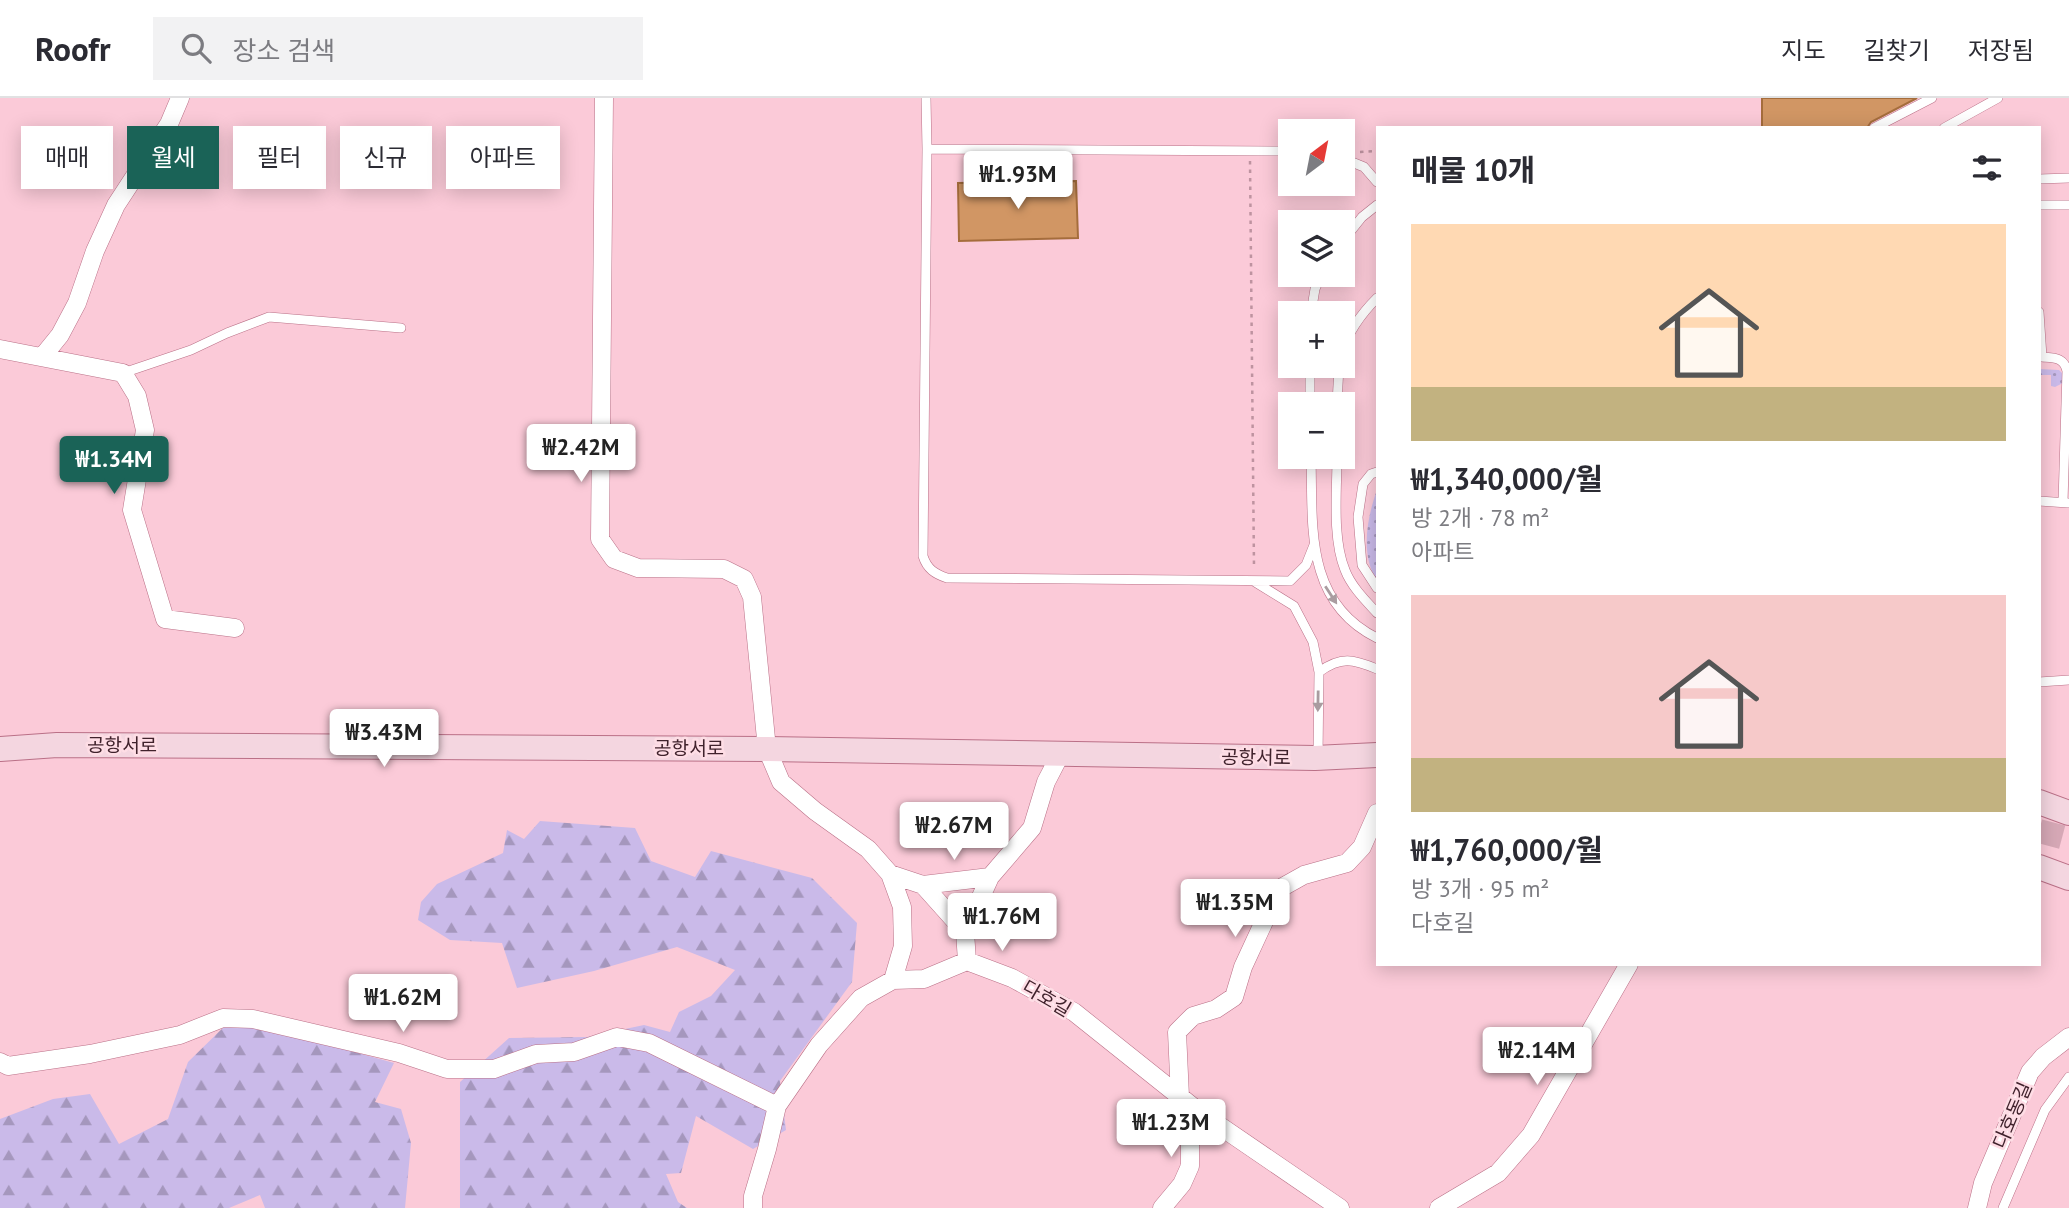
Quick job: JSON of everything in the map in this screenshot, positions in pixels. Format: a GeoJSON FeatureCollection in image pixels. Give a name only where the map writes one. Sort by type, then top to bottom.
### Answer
{"type":"FeatureCollection","features":[{"type":"Feature","properties":{"kind":"street"},"geometry":{"type":"LineString","coordinates":[[43,356],[60,335],[77,303],[95,251],[116,205],[169,124],[180,98]]}},
{"type":"Feature","properties":{"kind":"street"},"geometry":{"type":"LineString","coordinates":[[604,98],[600,539],[614,559],[638,568],[724,569],[744,579],[752,597],[767,749],[781,782],[815,811],[868,849],[890,874],[902,907],[903,946],[893,980]]}},
{"type":"Feature","properties":{"kind":"street"},"geometry":{"type":"LineString","coordinates":[[0,349],[123,373],[137,397],[145,430],[132,510],[165,619],[235,628]]}},
{"type":"Feature","properties":{"kind":"street","name":"공항서로"},"geometry":{"type":"LineString","coordinates":[[0,749],[57,745],[767,749],[1318,757],[1376,755]]}},
{"type":"Feature","properties":{"kind":"street"},"geometry":{"type":"LineString","coordinates":[[753,1208],[753,1196],[777,1106],[819,1045],[861,998],[893,980],[924,979],[967,961],[965,932],[990,877],[1032,828],[1046,782],[1060,755]]}},
{"type":"Feature","properties":{"kind":"street"},"geometry":{"type":"LineString","coordinates":[[2041,803],[2069,813]]}},
{"type":"Feature","properties":{"kind":"street"},"geometry":{"type":"LineString","coordinates":[[1180,1097],[1177,1032],[1193,1016],[1216,1009],[1234,996],[1243,967],[1279,889],[1304,875],[1348,863],[1362,847],[1376,815]]}},
{"type":"Feature","properties":{"kind":"street"},"geometry":{"type":"LineString","coordinates":[[2041,868],[2069,878]]}},
{"type":"Feature","properties":{"kind":"street"},"geometry":{"type":"LineString","coordinates":[[890,874],[923,886],[965,932]]}},
{"type":"Feature","properties":{"kind":"street"},"geometry":{"type":"LineString","coordinates":[[923,886],[990,877]]}},
{"type":"Feature","properties":{"kind":"street","name":"다호길"},"geometry":{"type":"LineString","coordinates":[[967,961],[1012,978],[1074,1012],[1198,1111],[1340,1208]]}},
{"type":"Feature","properties":{"kind":"street"},"geometry":{"type":"LineString","coordinates":[[1440,1208],[1498,1173],[1531,1135],[1628,966]]}},
{"type":"Feature","properties":{"kind":"street"},"geometry":{"type":"LineString","coordinates":[[0,1062],[8,1066],[90,1054],[180,1035],[223,1018],[253,1019],[400,1053],[447,1069],[494,1069],[536,1054],[574,1052],[617,1037],[649,1043],[777,1106]]}},
{"type":"Feature","properties":{"kind":"street","name":"다호동길"},"geometry":{"type":"LineString","coordinates":[[1978,1208],[1983,1182],[2030,1072],[2043,1057],[2069,1037]]}},
{"type":"Feature","properties":{"kind":"street"},"geometry":{"type":"LineString","coordinates":[[1162,1208],[1182,1184],[1191,1166],[1190,1145],[1198,1111]]}},
{"type":"Feature","properties":{"kind":"lane"},"geometry":{"type":"LineString","coordinates":[[926,98],[925,565],[947,578],[1290,581],[1306,565],[1314,545]]}},
{"type":"Feature","properties":{"kind":"lane"},"geometry":{"type":"LineString","coordinates":[[1878,126],[1932,98]]}},
{"type":"Feature","properties":{"kind":"lane"},"geometry":{"type":"LineString","coordinates":[[1948,126],[1998,98]]}},
{"type":"Feature","properties":{"kind":"lane"},"geometry":{"type":"LineString","coordinates":[[927,149],[1278,151]]}},
{"type":"Feature","properties":{"kind":"lane"},"geometry":{"type":"LineString","coordinates":[[1355,163],[1364,167],[1376,181]]}},
{"type":"Feature","properties":{"kind":"lane"},"geometry":{"type":"LineString","coordinates":[[2041,178],[2069,178]]}},
{"type":"Feature","properties":{"kind":"lane"},"geometry":{"type":"LineString","coordinates":[[2041,205],[2069,205]]}},
{"type":"Feature","properties":{"kind":"lane"},"geometry":{"type":"LineString","coordinates":[[1355,225],[1376,206]]}},
{"type":"Feature","properties":{"kind":"lane"},"geometry":{"type":"LineString","coordinates":[[1355,324],[1376,299]]}},
{"type":"Feature","properties":{"kind":"lane"},"geometry":{"type":"LineString","coordinates":[[123,373],[191,350],[269,317],[401,328]]}},
{"type":"Feature","properties":{"kind":"lane"},"geometry":{"type":"LineString","coordinates":[[2041,342],[2042,357],[2061,360],[2067,371],[2066,502],[2041,501]]}},
{"type":"Feature","properties":{"kind":"lane"},"geometry":{"type":"LineString","coordinates":[[1311,469],[1314,545],[1326,589],[1350,618],[1376,637]]}},
{"type":"Feature","properties":{"kind":"lane"},"geometry":{"type":"LineString","coordinates":[[1337,469],[1340,556],[1357,591],[1376,611]]}},
{"type":"Feature","properties":{"kind":"lane"},"geometry":{"type":"LineString","coordinates":[[1376,472],[1363,484],[1358,517],[1362,565],[1376,586]]}},
{"type":"Feature","properties":{"kind":"lane"},"geometry":{"type":"LineString","coordinates":[[1254,581],[1294,606],[1313,642],[1319,672],[1318,757]]}},
{"type":"Feature","properties":{"kind":"lane"},"geometry":{"type":"LineString","coordinates":[[1319,672],[1331,663],[1351,659],[1376,669]]}},
{"type":"Feature","properties":{"kind":"lane"},"geometry":{"type":"LineString","coordinates":[[2041,682],[2069,680]]}},
{"type":"Feature","properties":{"kind":"lane"},"geometry":{"type":"LineString","coordinates":[[2003,1208],[2045,1110],[2069,1077]]}},
{"type":"Feature","properties":{"kind":"path"},"geometry":{"type":"LineString","coordinates":[[1250,150],[1254,581]]}},
{"type":"Feature","properties":{"kind":"green space"},"geometry":{"type":"Polygon","coordinates":[[[2041,369],[2059,370],[2063,374],[2063,383],[2051,386],[2051,375],[2041,375],[2041,369]]]}},
{"type":"Feature","properties":{"kind":"green space"},"geometry":{"type":"Polygon","coordinates":[[[1376,493],[1376,579],[1368,559],[1367,548],[1370,512],[1376,493]]]}},
{"type":"Feature","properties":{"kind":"green space"},"geometry":{"type":"Polygon","coordinates":[[[540,821],[635,828],[651,861],[695,877],[711,851],[812,878],[857,923],[852,982],[780,1081],[786,1130],[753,1149],[696,1116],[681,1173],[666,1174],[678,1202],[687,1208],[460,1208],[460,1082],[509,1038],[587,1037],[644,1025],[670,1032],[679,1012],[711,996],[735,970],[677,947],[594,971],[517,988],[502,943],[450,940],[418,920],[421,902],[437,884],[503,853],[507,830],[524,839],[540,821]]]}},
{"type":"Feature","properties":{"kind":"green space"},"geometry":{"type":"Polygon","coordinates":[[[233,1018],[394,1063],[375,1102],[401,1109],[411,1143],[405,1208],[265,1208],[260,1195],[229,1208],[0,1208],[0,1119],[53,1099],[90,1094],[119,1144],[168,1119],[188,1062],[233,1018]]]}},
{"type":"Feature","properties":{"kind":"building"},"geometry":{"type":"Polygon","coordinates":[[[1762,98],[1917,98],[1871,122],[1868,126],[1762,126],[1762,98]]]}},
{"type":"Feature","properties":{"kind":"building"},"geometry":{"type":"Polygon","coordinates":[[[1076,181],[1078,238],[959,241],[958,183],[1076,181]]]}},
{"type":"Feature","properties":{"kind":"tunnel"},"geometry":{"type":"LineString","coordinates":[[2041,832],[2069,839]]}}]}
